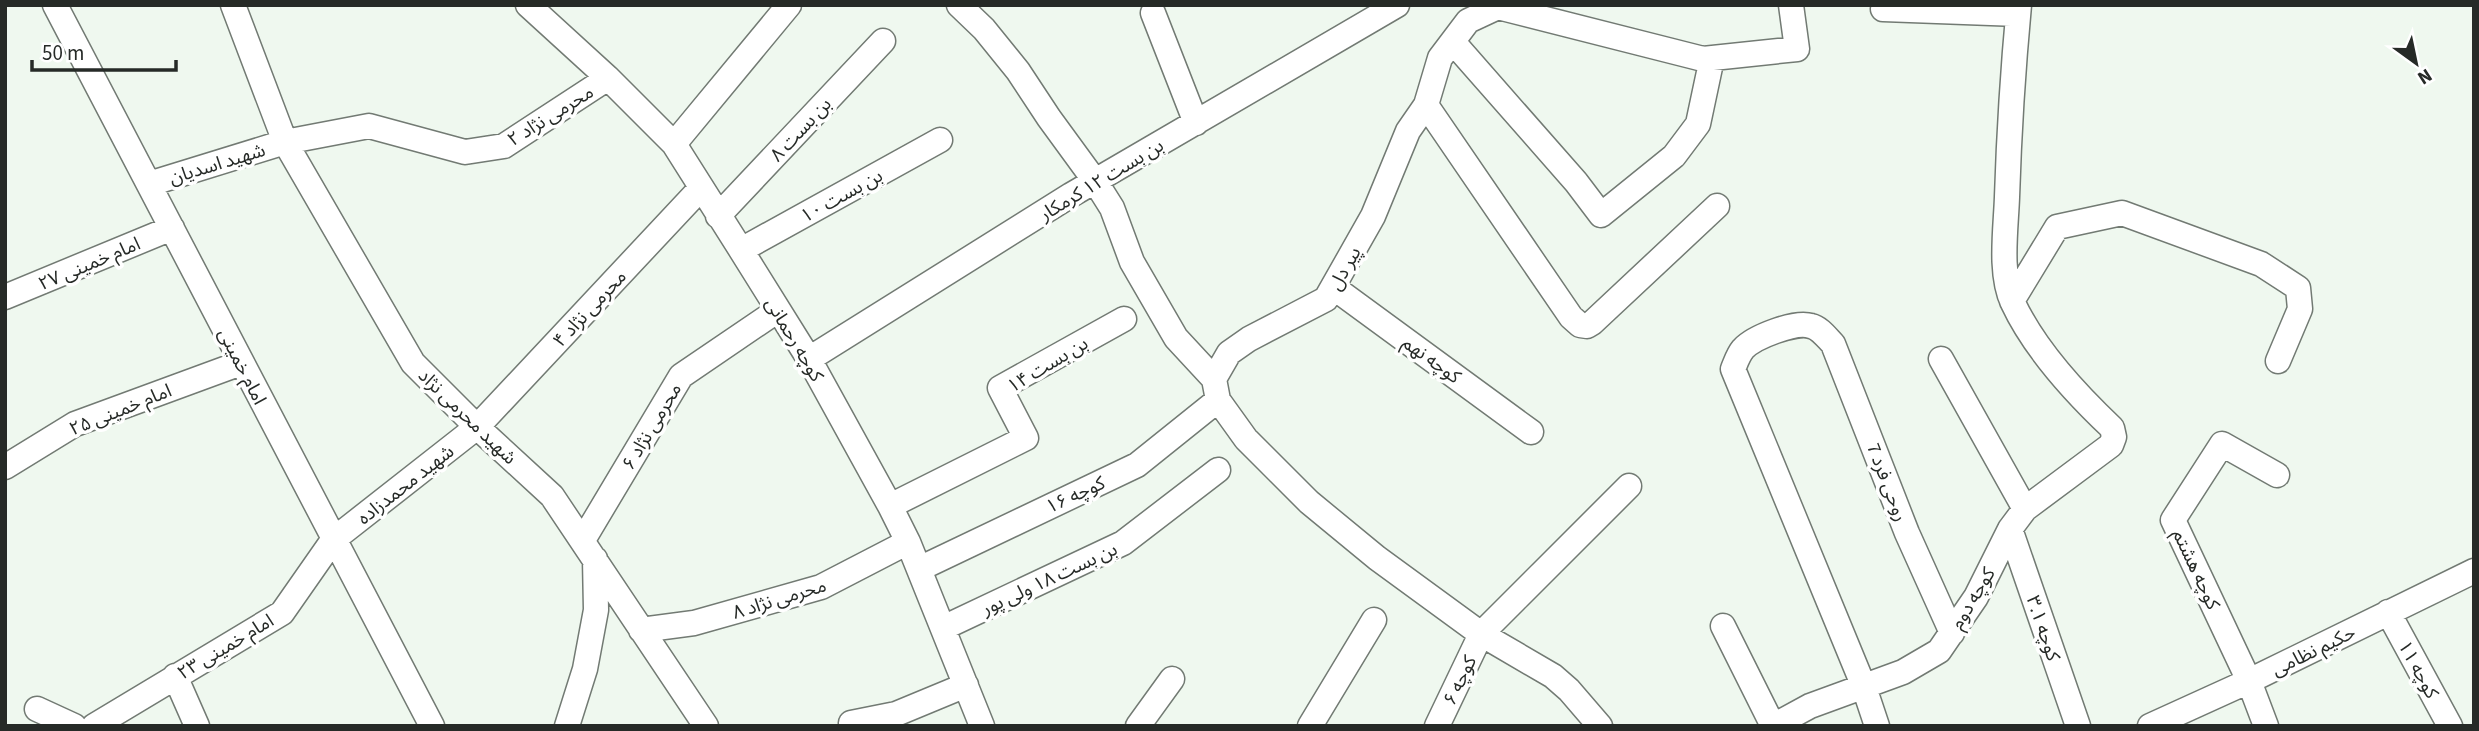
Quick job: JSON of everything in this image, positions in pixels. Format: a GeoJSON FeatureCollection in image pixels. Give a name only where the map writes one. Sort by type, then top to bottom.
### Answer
{"type":"FeatureCollection","features":[{"type":"Feature","properties":{"kind":"street","name":"امام خمینی"},"geometry":{"type":"LineString","coordinates":[[55,5],[432,726]]}},
{"type":"Feature","properties":{"kind":"street","name":"شهید محرمی نژاد"},"geometry":{"type":"LineString","coordinates":[[233,5],[285,142],[413,363],[552,496],[706,726]]}},
{"type":"Feature","properties":{"kind":"street","name":"کوچه رحمانی"},"geometry":{"type":"LineString","coordinates":[[528,5],[608,78],[674,144],[741,250],[809,359],[890,506],[908,542],[982,726]]}},
{"type":"Feature","properties":{"kind":"street"},"geometry":{"type":"LineString","coordinates":[[674,144],[789,5]]}},
{"type":"Feature","properties":{"kind":"street"},"geometry":{"type":"LineString","coordinates":[[959,5],[984,29],[1018,71],[1096,181],[1112,208],[1132,262],[1176,338],[1216,389],[1246,439],[1309,502],[1377,558],[1481,634],[1553,676],[1600,726]]}},
{"type":"Feature","properties":{"kind":"street","name":"بن بست ۱۲ کرمکار"},"geometry":{"type":"LineString","coordinates":[[809,359],[1096,181],[1397,5]]}},
{"type":"Feature","properties":{"kind":"street","name":"پیر دل"},"geometry":{"type":"LineString","coordinates":[[1216,389],[1229,353],[1326,299],[1373,216],[1408,131],[1426,105],[1440,58],[1468,21],[1497,6],[1703,59],[1797,49],[1791,5]]}},
{"type":"Feature","properties":{"kind":"street"},"geometry":{"type":"LineString","coordinates":[[1883,9],[2019,10],[2011,103],[2004,254],[2012,301]]}},
{"type":"Feature","properties":{"kind":"street"},"geometry":{"type":"LineString","coordinates":[[1153,13],[1196,122]]}},
{"type":"Feature","properties":{"kind":"street","name":"بن بست ۸"},"geometry":{"type":"LineString","coordinates":[[718,216],[883,41]]}},
{"type":"Feature","properties":{"kind":"street"},"geometry":{"type":"LineString","coordinates":[[1453,42],[1576,182],[1601,215],[1674,156],[1699,124],[1712,58]]}},
{"type":"Feature","properties":{"kind":"street","name":"محرمی نژاد ۲"},"geometry":{"type":"LineString","coordinates":[[285,142],[369,126],[465,152],[503,146],[608,78]]}},
{"type":"Feature","properties":{"kind":"street"},"geometry":{"type":"LineString","coordinates":[[1426,105],[1571,317],[1580,325],[1587,326],[1592,323],[1717,206]]}},
{"type":"Feature","properties":{"kind":"street","name":"بن بست ۱۰"},"geometry":{"type":"LineString","coordinates":[[741,250],[940,140]]}},
{"type":"Feature","properties":{"kind":"street","name":"شهید اسدیان"},"geometry":{"type":"LineString","coordinates":[[149,184],[285,142]]}},
{"type":"Feature","properties":{"kind":"street","name":"محرمی نژاد ۴"},"geometry":{"type":"LineString","coordinates":[[477,427],[701,188]]}},
{"type":"Feature","properties":{"kind":"street"},"geometry":{"type":"LineString","coordinates":[[2012,301],[2057,227],[2122,213],[2262,264],[2298,288],[2300,309],[2278,361]]}},
{"type":"Feature","properties":{"kind":"street","name":"امام خمینی ۲۷"},"geometry":{"type":"LineString","coordinates":[[5,298],[172,228]]}},
{"type":"Feature","properties":{"kind":"street","name":"کوچه نهم"},"geometry":{"type":"LineString","coordinates":[[1333,286],[1531,432]]}},
{"type":"Feature","properties":{"kind":"street","name":"کوچه دوم"},"geometry":{"type":"LineString","coordinates":[[1773,726],[1810,706],[1903,672],[1939,651],[1976,597],[2010,529],[2025,509],[2111,445],[2114,437],[2112,428],[2036,344],[2012,301]]}},
{"type":"Feature","properties":{"kind":"street","name":"محرمی نژاد ۶"},"geometry":{"type":"LineString","coordinates":[[589,549],[681,376],[778,310]]}},
{"type":"Feature","properties":{"kind":"street","name":"بن بست ۱۴"},"geometry":{"type":"LineString","coordinates":[[890,506],[1026,438],[1000,388],[1124,318]]}},
{"type":"Feature","properties":{"kind":"street","name":"روحی فرد 7"},"geometry":{"type":"LineString","coordinates":[[1864,687],[1733,369],[1744,348],[1771,333],[1811,326],[1822,332],[1833,344],[1951,633]]}},
{"type":"Feature","properties":{"kind":"street"},"geometry":{"type":"LineString","coordinates":[[1941,359],[2025,509]]}},
{"type":"Feature","properties":{"kind":"street","name":"امام خمینی ۲۵"},"geometry":{"type":"LineString","coordinates":[[5,467],[75,424],[242,363]]}},
{"type":"Feature","properties":{"kind":"street","name":"کوچه ۱۶"},"geometry":{"type":"LineString","coordinates":[[919,569],[1137,465],[1216,389]]}},
{"type":"Feature","properties":{"kind":"street","name":"شهید محمدزاده"},"geometry":{"type":"LineString","coordinates":[[333,540],[477,427]]}},
{"type":"Feature","properties":{"kind":"street","name":"کوچه هشتم"},"geometry":{"type":"LineString","coordinates":[[2249,681],[2174,520],[2222,444],[2277,475]]}},
{"type":"Feature","properties":{"kind":"street","name":"بن بست ۱۸ ولی پور"},"geometry":{"type":"LineString","coordinates":[[943,628],[1123,543],[1218,470]]}},
{"type":"Feature","properties":{"kind":"street","name":"کوچه ۶"},"geometry":{"type":"LineString","coordinates":[[1437,726],[1481,634],[1629,486]]}},
{"type":"Feature","properties":{"kind":"street","name":"کوچه ۳.۱"},"geometry":{"type":"LineString","coordinates":[[2010,529],[2078,726]]}},
{"type":"Feature","properties":{"kind":"street","name":"امام خمینی ۲۳"},"geometry":{"type":"LineString","coordinates":[[93,726],[282,613],[333,540]]}},
{"type":"Feature","properties":{"kind":"street","name":"محرمی نژاد ۸"},"geometry":{"type":"LineString","coordinates":[[642,630],[694,623],[821,587],[908,542]]}},
{"type":"Feature","properties":{"kind":"street"},"geometry":{"type":"LineString","coordinates":[[567,726],[585,669],[596,610],[589,549]]}},
{"type":"Feature","properties":{"kind":"street","name":"حکیم نظامی"},"geometry":{"type":"LineString","coordinates":[[2154,725],[2474,571]]}},
{"type":"Feature","properties":{"kind":"street","name":"کوچه ۱۱"},"geometry":{"type":"LineString","coordinates":[[2388,612],[2450,726]]}},
{"type":"Feature","properties":{"kind":"street"},"geometry":{"type":"LineString","coordinates":[[1310,726],[1374,620]]}},
{"type":"Feature","properties":{"kind":"street"},"geometry":{"type":"LineString","coordinates":[[1723,626],[1773,726]]}},
{"type":"Feature","properties":{"kind":"street"},"geometry":{"type":"LineString","coordinates":[[175,676],[197,726]]}},
{"type":"Feature","properties":{"kind":"street"},"geometry":{"type":"LineString","coordinates":[[1138,726],[1172,679]]}},
{"type":"Feature","properties":{"kind":"street"},"geometry":{"type":"LineString","coordinates":[[2249,681],[2266,726]]}},
{"type":"Feature","properties":{"kind":"street"},"geometry":{"type":"LineString","coordinates":[[851,723],[897,714],[966,685]]}},
{"type":"Feature","properties":{"kind":"street"},"geometry":{"type":"LineString","coordinates":[[1864,687],[1877,726]]}},
{"type":"Feature","properties":{"kind":"street"},"geometry":{"type":"LineString","coordinates":[[37,709],[74,726]]}}]}
